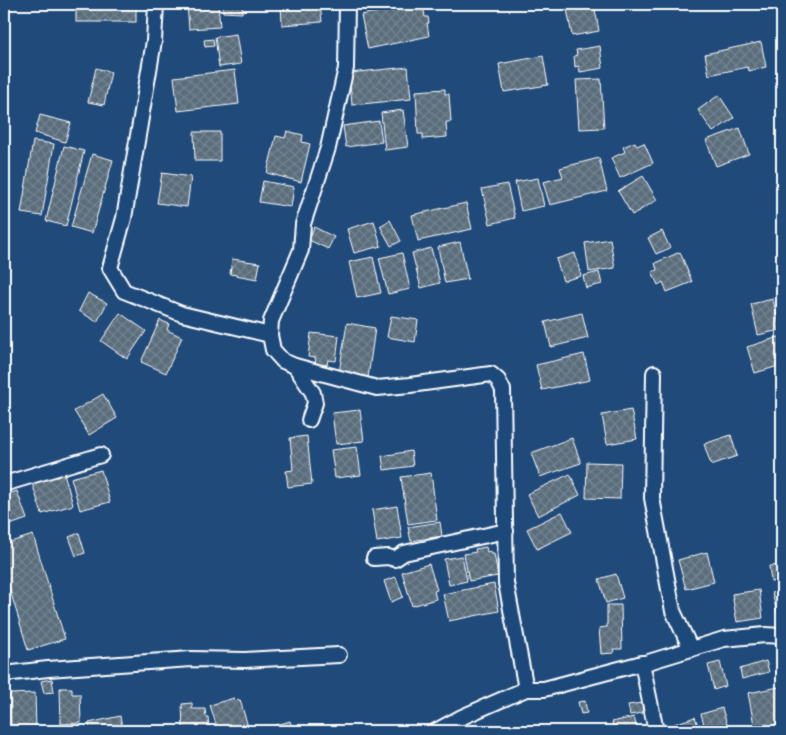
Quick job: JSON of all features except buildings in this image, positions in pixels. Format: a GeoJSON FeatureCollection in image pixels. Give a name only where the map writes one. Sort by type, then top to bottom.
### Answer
{"type":"FeatureCollection","features":[{"type":"Feature","properties":{"kind":"street"},"geometry":{"type":"LineString","coordinates":[[156,4],[154,41],[126,208],[110,268],[124,291],[182,314],[270,335]]}},
{"type":"Feature","properties":{"kind":"street"},"geometry":{"type":"LineString","coordinates":[[348,4],[346,68],[328,148],[303,224],[301,250],[271,321],[270,335],[273,350],[283,362],[377,388],[410,386],[491,374],[498,380],[503,390],[506,583],[526,689]]}},
{"type":"Feature","properties":{"kind":"street"},"geometry":{"type":"LineString","coordinates":[[295,366],[313,393],[315,403],[309,420]]}},
{"type":"Feature","properties":{"kind":"street"},"geometry":{"type":"LineString","coordinates":[[654,373],[652,498],[673,611],[691,648]]}},
{"type":"Feature","properties":{"kind":"street"},"geometry":{"type":"LineString","coordinates":[[4,484],[100,455]]}},
{"type":"Feature","properties":{"kind":"street"},"geometry":{"type":"LineString","coordinates":[[374,558],[388,557],[395,559],[404,553],[506,531]]}},
{"type":"Feature","properties":{"kind":"street"},"geometry":{"type":"LineString","coordinates":[[436,731],[462,717],[526,689],[544,689],[642,664],[724,639],[765,635],[782,636]]}},
{"type":"Feature","properties":{"kind":"street"},"geometry":{"type":"LineString","coordinates":[[4,674],[191,659],[245,660],[339,655]]}},
{"type":"Feature","properties":{"kind":"street"},"geometry":{"type":"LineString","coordinates":[[642,663],[656,731]]}}]}
